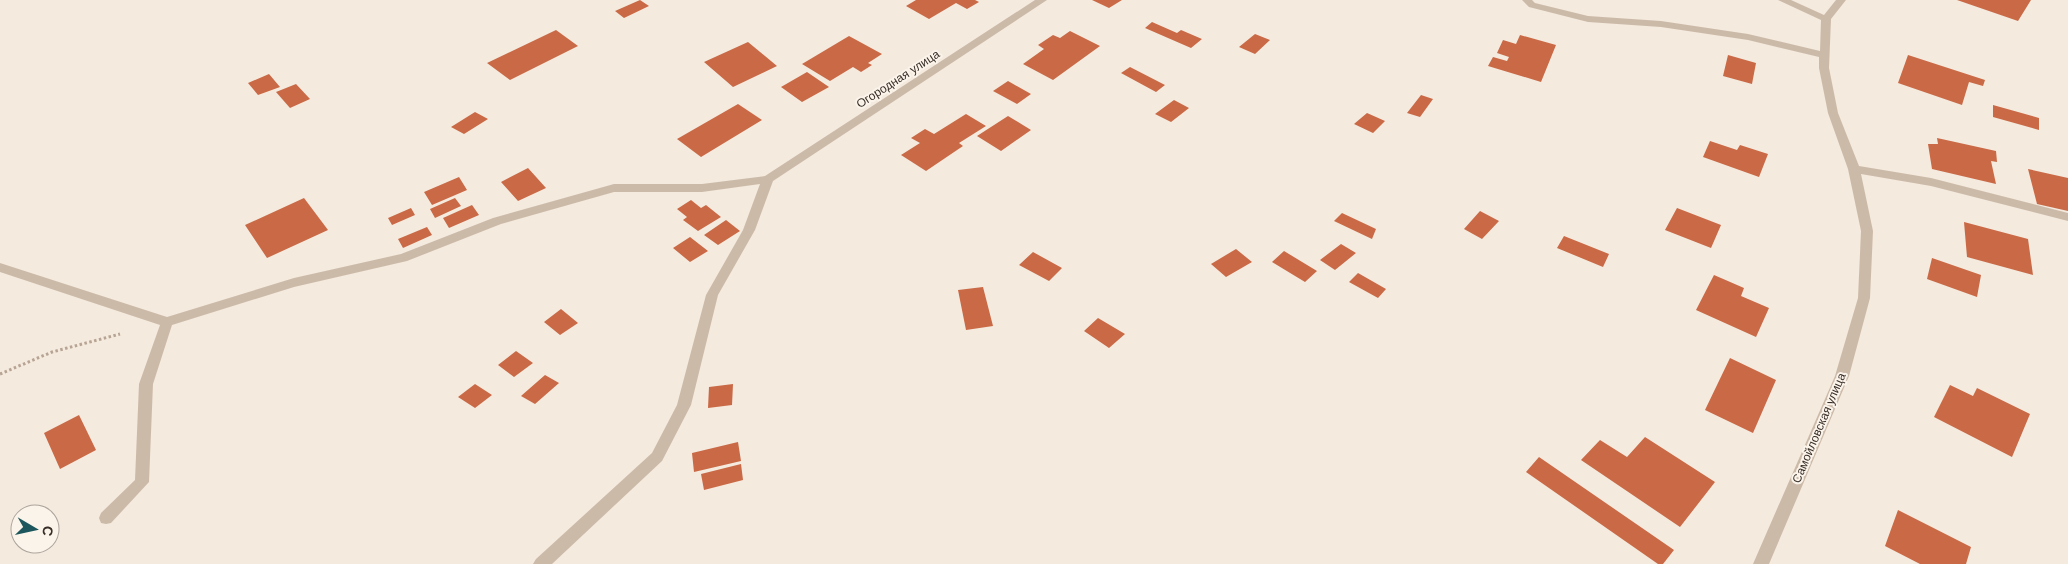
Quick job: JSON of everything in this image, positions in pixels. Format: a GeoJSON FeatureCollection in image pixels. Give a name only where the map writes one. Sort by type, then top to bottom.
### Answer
{"type":"FeatureCollection","features":[{"type":"Feature","properties":{"kind":"street","name":"Огородная улица"},"geometry":{"type":"LineString","coordinates":[[768,179],[1042,0]]}},
{"type":"Feature","properties":{"kind":"street"},"geometry":{"type":"LineString","coordinates":[[1527,0],[1532,5],[1588,19],[1661,24],[1748,37],[1825,55]]}},
{"type":"Feature","properties":{"kind":"street"},"geometry":{"type":"LineString","coordinates":[[1783,0],[1826,19],[1841,0]]}},
{"type":"Feature","properties":{"kind":"street","name":"Самойловская улица"},"geometry":{"type":"LineString","coordinates":[[1761,564],[1842,376],[1864,298],[1867,231],[1854,170],[1833,112],[1824,68],[1826,19]]}},
{"type":"Feature","properties":{"kind":"street"},"geometry":{"type":"LineString","coordinates":[[1854,170],[1931,182],[2068,216]]}},
{"type":"Feature","properties":{"kind":"street"},"geometry":{"type":"LineString","coordinates":[[0,267],[167,322],[294,283],[403,258],[497,221],[614,188],[702,188],[768,179],[749,230],[712,295],[684,405],[657,457],[541,564]]}},
{"type":"Feature","properties":{"kind":"street"},"geometry":{"type":"LineString","coordinates":[[106,518],[142,482],[146,384],[167,322]]}},
{"type":"Feature","properties":{"kind":"path"},"geometry":{"type":"LineString","coordinates":[[0,374],[52,352],[124,333]]}},
{"type":"Feature","properties":{"kind":"building"},"geometry":{"type":"Polygon","coordinates":[[[640,0],[649,6],[624,18],[615,11],[640,0]]]}},
{"type":"Feature","properties":{"kind":"building"},"geometry":{"type":"Polygon","coordinates":[[[916,0],[975,0],[979,2],[967,9],[956,3],[929,19],[906,6],[916,0]]]}},
{"type":"Feature","properties":{"kind":"building"},"geometry":{"type":"Polygon","coordinates":[[[1092,0],[1122,0],[1109,8],[1092,0]]]}},
{"type":"Feature","properties":{"kind":"building"},"geometry":{"type":"Polygon","coordinates":[[[1957,0],[2031,0],[2018,21],[1957,0]]]}},
{"type":"Feature","properties":{"kind":"building"},"geometry":{"type":"Polygon","coordinates":[[[1152,22],[1177,33],[1181,30],[1202,39],[1191,48],[1145,28],[1152,22]]]}},
{"type":"Feature","properties":{"kind":"building"},"geometry":{"type":"Polygon","coordinates":[[[556,30],[578,46],[510,80],[487,63],[556,30]]]}},
{"type":"Feature","properties":{"kind":"building"},"geometry":{"type":"Polygon","coordinates":[[[1070,31],[1100,46],[1053,80],[1023,64],[1044,49],[1038,45],[1053,35],[1060,38],[1070,31]]]}},
{"type":"Feature","properties":{"kind":"building"},"geometry":{"type":"Polygon","coordinates":[[[1255,34],[1270,40],[1255,54],[1239,47],[1255,34]]]}},
{"type":"Feature","properties":{"kind":"building"},"geometry":{"type":"Polygon","coordinates":[[[1520,35],[1556,45],[1541,82],[1488,66],[1493,57],[1507,61],[1509,57],[1497,53],[1503,40],[1516,44],[1520,35]]]}},
{"type":"Feature","properties":{"kind":"building"},"geometry":{"type":"Polygon","coordinates":[[[849,36],[882,54],[868,63],[872,65],[861,72],[853,67],[830,81],[802,64],[849,36]]]}},
{"type":"Feature","properties":{"kind":"building"},"geometry":{"type":"Polygon","coordinates":[[[748,42],[777,66],[733,87],[704,62],[748,42]]]}},
{"type":"Feature","properties":{"kind":"building"},"geometry":{"type":"Polygon","coordinates":[[[1728,55],[1756,63],[1752,84],[1723,76],[1728,55]]]}},
{"type":"Feature","properties":{"kind":"building"},"geometry":{"type":"Polygon","coordinates":[[[1908,55],[1985,80],[1983,86],[1969,82],[1962,105],[1898,83],[1908,55]]]}},
{"type":"Feature","properties":{"kind":"building"},"geometry":{"type":"Polygon","coordinates":[[[1130,67],[1165,85],[1156,92],[1121,73],[1130,67]]]}},
{"type":"Feature","properties":{"kind":"building"},"geometry":{"type":"Polygon","coordinates":[[[807,72],[829,87],[802,102],[781,87],[807,72]]]}},
{"type":"Feature","properties":{"kind":"building"},"geometry":{"type":"Polygon","coordinates":[[[269,74],[280,87],[258,95],[248,83],[269,74]]]}},
{"type":"Feature","properties":{"kind":"building"},"geometry":{"type":"Polygon","coordinates":[[[1008,81],[1031,94],[1017,104],[993,91],[1008,81]]]}},
{"type":"Feature","properties":{"kind":"building"},"geometry":{"type":"Polygon","coordinates":[[[296,84],[310,99],[290,108],[276,92],[296,84]]]}},
{"type":"Feature","properties":{"kind":"building"},"geometry":{"type":"Polygon","coordinates":[[[1421,95],[1433,99],[1420,117],[1407,113],[1421,95]]]}},
{"type":"Feature","properties":{"kind":"building"},"geometry":{"type":"Polygon","coordinates":[[[1174,100],[1189,108],[1171,122],[1155,114],[1174,100]]]}},
{"type":"Feature","properties":{"kind":"building"},"geometry":{"type":"Polygon","coordinates":[[[738,104],[762,120],[701,157],[677,139],[738,104]]]}},
{"type":"Feature","properties":{"kind":"building"},"geometry":{"type":"Polygon","coordinates":[[[1993,105],[2039,118],[2039,130],[1993,117],[1993,105]]]}},
{"type":"Feature","properties":{"kind":"building"},"geometry":{"type":"Polygon","coordinates":[[[475,112],[488,119],[464,134],[451,127],[475,112]]]}},
{"type":"Feature","properties":{"kind":"building"},"geometry":{"type":"Polygon","coordinates":[[[1367,113],[1385,121],[1373,133],[1354,124],[1367,113]]]}},
{"type":"Feature","properties":{"kind":"building"},"geometry":{"type":"Polygon","coordinates":[[[966,114],[986,126],[959,143],[963,146],[926,171],[901,155],[920,143],[911,138],[925,129],[934,134],[966,114]]]}},
{"type":"Feature","properties":{"kind":"building"},"geometry":{"type":"Polygon","coordinates":[[[1008,116],[1031,130],[1001,151],[977,136],[1008,116]]]}},
{"type":"Feature","properties":{"kind":"building"},"geometry":{"type":"Polygon","coordinates":[[[1937,138],[1996,151],[1997,162],[1991,161],[1996,184],[1932,169],[1928,144],[1938,144],[1937,138]]]}},
{"type":"Feature","properties":{"kind":"building"},"geometry":{"type":"Polygon","coordinates":[[[1710,141],[1737,150],[1740,145],[1768,154],[1759,177],[1703,157],[1710,141]]]}},
{"type":"Feature","properties":{"kind":"building"},"geometry":{"type":"Polygon","coordinates":[[[528,168],[546,188],[518,201],[501,182],[528,168]]]}},
{"type":"Feature","properties":{"kind":"building"},"geometry":{"type":"Polygon","coordinates":[[[2028,169],[2068,178],[2068,211],[2037,204],[2028,169]]]}},
{"type":"Feature","properties":{"kind":"building"},"geometry":{"type":"Polygon","coordinates":[[[459,177],[467,190],[432,205],[424,192],[459,177]]]}},
{"type":"Feature","properties":{"kind":"building"},"geometry":{"type":"Polygon","coordinates":[[[304,198],[328,230],[267,258],[245,225],[304,198]]]}},
{"type":"Feature","properties":{"kind":"building"},"geometry":{"type":"Polygon","coordinates":[[[455,198],[461,206],[435,218],[430,209],[455,198]]]}},
{"type":"Feature","properties":{"kind":"building"},"geometry":{"type":"Polygon","coordinates":[[[691,200],[701,208],[706,205],[721,217],[698,231],[683,220],[687,217],[677,209],[691,200]]]}},
{"type":"Feature","properties":{"kind":"building"},"geometry":{"type":"Polygon","coordinates":[[[472,205],[479,215],[449,228],[443,218],[472,205]]]}},
{"type":"Feature","properties":{"kind":"building"},"geometry":{"type":"Polygon","coordinates":[[[411,208],[415,215],[392,225],[388,218],[411,208]]]}},
{"type":"Feature","properties":{"kind":"building"},"geometry":{"type":"Polygon","coordinates":[[[1677,208],[1721,225],[1711,248],[1665,230],[1677,208]]]}},
{"type":"Feature","properties":{"kind":"building"},"geometry":{"type":"Polygon","coordinates":[[[1480,211],[1499,221],[1482,239],[1464,229],[1480,211]]]}},
{"type":"Feature","properties":{"kind":"building"},"geometry":{"type":"Polygon","coordinates":[[[1342,213],[1376,229],[1372,239],[1334,221],[1342,213]]]}},
{"type":"Feature","properties":{"kind":"building"},"geometry":{"type":"Polygon","coordinates":[[[726,220],[740,231],[718,245],[704,235],[726,220]]]}},
{"type":"Feature","properties":{"kind":"building"},"geometry":{"type":"Polygon","coordinates":[[[1964,222],[2028,239],[2033,275],[1967,257],[1964,222]]]}},
{"type":"Feature","properties":{"kind":"building"},"geometry":{"type":"Polygon","coordinates":[[[427,227],[432,235],[403,248],[398,239],[427,227]]]}},
{"type":"Feature","properties":{"kind":"building"},"geometry":{"type":"Polygon","coordinates":[[[1564,236],[1609,254],[1603,267],[1557,248],[1564,236]]]}},
{"type":"Feature","properties":{"kind":"building"},"geometry":{"type":"Polygon","coordinates":[[[690,237],[708,251],[690,262],[673,248],[690,237]]]}},
{"type":"Feature","properties":{"kind":"building"},"geometry":{"type":"Polygon","coordinates":[[[1341,244],[1356,253],[1335,270],[1320,260],[1341,244]]]}},
{"type":"Feature","properties":{"kind":"building"},"geometry":{"type":"Polygon","coordinates":[[[1236,249],[1252,262],[1226,277],[1211,264],[1236,249]]]}},
{"type":"Feature","properties":{"kind":"building"},"geometry":{"type":"Polygon","coordinates":[[[1284,251],[1317,271],[1305,282],[1272,262],[1284,251]]]}},
{"type":"Feature","properties":{"kind":"building"},"geometry":{"type":"Polygon","coordinates":[[[1033,252],[1062,268],[1049,281],[1019,265],[1033,252]]]}},
{"type":"Feature","properties":{"kind":"building"},"geometry":{"type":"Polygon","coordinates":[[[1932,258],[1981,275],[1977,297],[1927,279],[1932,258]]]}},
{"type":"Feature","properties":{"kind":"building"},"geometry":{"type":"Polygon","coordinates":[[[1358,273],[1386,289],[1378,298],[1349,282],[1358,273]]]}},
{"type":"Feature","properties":{"kind":"building"},"geometry":{"type":"Polygon","coordinates":[[[1714,275],[1744,288],[1741,296],[1769,308],[1756,337],[1696,310],[1714,275]]]}},
{"type":"Feature","properties":{"kind":"building"},"geometry":{"type":"Polygon","coordinates":[[[983,287],[993,326],[966,330],[958,290],[983,287]]]}},
{"type":"Feature","properties":{"kind":"building"},"geometry":{"type":"Polygon","coordinates":[[[561,309],[578,323],[560,335],[544,322],[561,309]]]}},
{"type":"Feature","properties":{"kind":"building"},"geometry":{"type":"Polygon","coordinates":[[[1098,318],[1125,334],[1109,348],[1084,331],[1098,318]]]}},
{"type":"Feature","properties":{"kind":"building"},"geometry":{"type":"Polygon","coordinates":[[[516,351],[533,363],[514,377],[498,365],[516,351]]]}},
{"type":"Feature","properties":{"kind":"building"},"geometry":{"type":"Polygon","coordinates":[[[1730,358],[1776,380],[1753,433],[1705,410],[1730,358]]]}},
{"type":"Feature","properties":{"kind":"building"},"geometry":{"type":"Polygon","coordinates":[[[545,375],[559,383],[535,404],[521,396],[545,375]]]}},
{"type":"Feature","properties":{"kind":"building"},"geometry":{"type":"Polygon","coordinates":[[[475,384],[492,395],[475,408],[458,397],[475,384]]]}},
{"type":"Feature","properties":{"kind":"building"},"geometry":{"type":"Polygon","coordinates":[[[733,384],[732,405],[708,408],[709,387],[733,384]]]}},
{"type":"Feature","properties":{"kind":"building"},"geometry":{"type":"Polygon","coordinates":[[[1950,385],[1973,396],[1977,388],[2030,414],[2012,457],[1934,417],[1950,385]]]}},
{"type":"Feature","properties":{"kind":"building"},"geometry":{"type":"Polygon","coordinates":[[[79,415],[96,450],[60,469],[44,433],[79,415]]]}},
{"type":"Feature","properties":{"kind":"building"},"geometry":{"type":"Polygon","coordinates":[[[1645,437],[1715,482],[1680,527],[1581,460],[1600,440],[1627,457],[1645,437]]]}},
{"type":"Feature","properties":{"kind":"building"},"geometry":{"type":"Polygon","coordinates":[[[738,442],[741,461],[694,472],[692,453],[738,442]]]}},
{"type":"Feature","properties":{"kind":"building"},"geometry":{"type":"Polygon","coordinates":[[[1539,457],[1674,550],[1663,564],[1658,564],[1526,472],[1539,457]]]}},
{"type":"Feature","properties":{"kind":"building"},"geometry":{"type":"Polygon","coordinates":[[[741,464],[743,480],[704,490],[701,474],[741,464]]]}},
{"type":"Feature","properties":{"kind":"building"},"geometry":{"type":"Polygon","coordinates":[[[1898,510],[1971,547],[1966,564],[1920,564],[1885,546],[1898,510]]]}}]}
